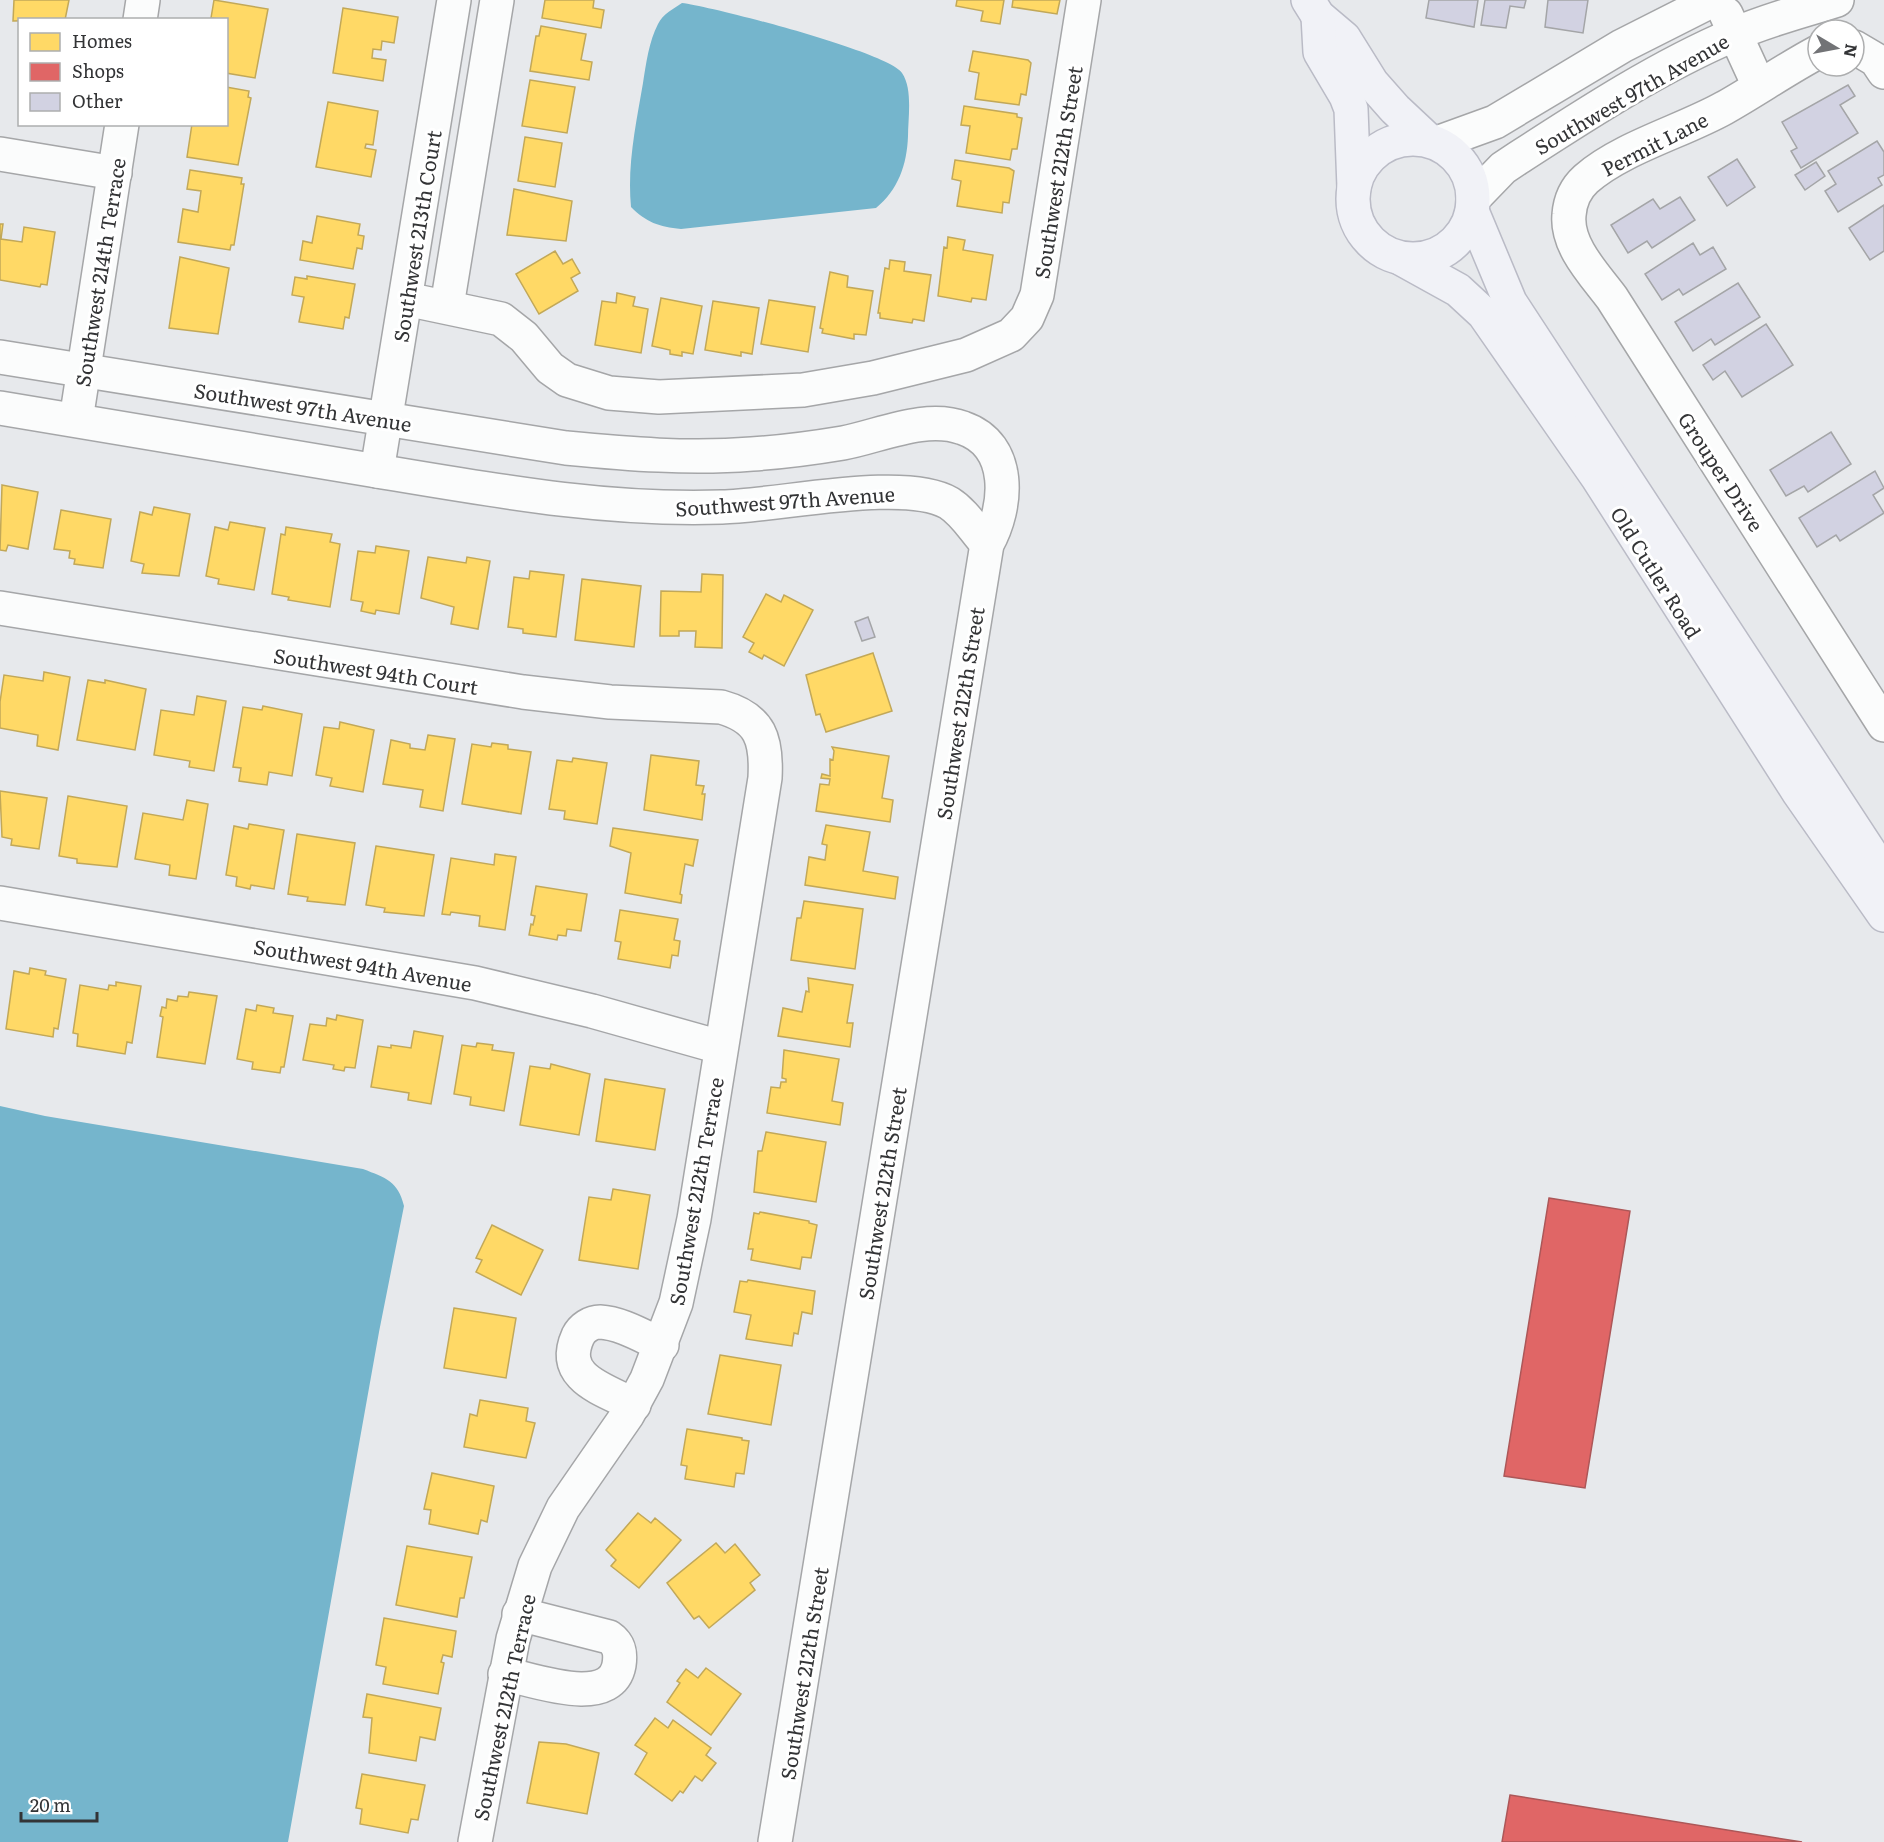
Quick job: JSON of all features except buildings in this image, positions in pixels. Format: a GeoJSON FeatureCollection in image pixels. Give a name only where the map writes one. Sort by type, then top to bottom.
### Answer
{"type":"FeatureCollection","features":[{"type":"Feature","properties":{"kind":"main road"},"geometry":{"type":"LineString","coordinates":[[1313,8],[1344,38],[1372,83],[1395,109],[1463,165],[1472,187],[1473,205],[1463,232],[1447,250],[1425,259],[1402,259],[1380,250],[1363,233],[1354,212],[1351,109],[1346,96],[1320,52],[1313,8]]}},
{"type":"Feature","properties":{"kind":"main road"},"geometry":{"type":"LineString","coordinates":[[1354,188],[1363,166],[1380,149],[1401,140],[1432,141]]}},
{"type":"Feature","properties":{"kind":"main road","name":"Old Cutler Road"},"geometry":{"type":"LineString","coordinates":[[1473,205],[1493,266],[1510,302],[1884,873]]}},
{"type":"Feature","properties":{"kind":"main road","name":"Old Cutler Road"},"geometry":{"type":"LineString","coordinates":[[1402,259],[1458,290],[1484,314],[1598,478],[1793,784],[1884,915]]}},
{"type":"Feature","properties":{"kind":"street"},"geometry":{"type":"LineString","coordinates":[[140,18],[143,0]]}},
{"type":"Feature","properties":{"kind":"street","name":"Southwest 213th Court"},"geometry":{"type":"LineString","coordinates":[[377,471],[454,0]]}},
{"type":"Feature","properties":{"kind":"street"},"geometry":{"type":"LineString","coordinates":[[406,299],[447,306],[497,0]]}},
{"type":"Feature","properties":{"kind":"street","name":"Southwest 212th Street"},"geometry":{"type":"LineString","coordinates":[[447,306],[501,319],[524,337],[550,368],[567,380],[590,388],[630,396],[738,394],[835,385],[966,355],[1011,335],[1027,318],[1037,295],[1084,0]]}},
{"type":"Feature","properties":{"kind":"street","name":"Southwest 97th Avenue"},"geometry":{"type":"LineString","coordinates":[[1432,141],[1495,122],[1623,46],[1713,0]]}},
{"type":"Feature","properties":{"kind":"street"},"geometry":{"type":"LineString","coordinates":[[1720,0],[1759,86]]}},
{"type":"Feature","properties":{"kind":"street","name":"Southwest 97th Avenue"},"geometry":{"type":"LineString","coordinates":[[1473,205],[1503,168],[1626,92],[1734,34],[1838,0]]}},
{"type":"Feature","properties":{"kind":"street"},"geometry":{"type":"LineString","coordinates":[[1866,54],[1876,60],[1884,72]]}},
{"type":"Feature","properties":{"kind":"street","name":"Permit Lane"},"geometry":{"type":"LineString","coordinates":[[1569,216],[1574,196],[1588,177],[1650,142],[1724,108],[1806,58]]}},
{"type":"Feature","properties":{"kind":"street","name":"Southwest 214th Terrace"},"geometry":{"type":"LineString","coordinates":[[76,420],[123,126]]}},
{"type":"Feature","properties":{"kind":"street"},"geometry":{"type":"LineString","coordinates":[[0,154],[115,173]]}},
{"type":"Feature","properties":{"kind":"street","name":"Grouper Drive"},"geometry":{"type":"LineString","coordinates":[[1569,216],[1569,228],[1585,261],[1612,298],[1884,725]]}},
{"type":"Feature","properties":{"kind":"street","name":"Southwest 97th Avenue"},"geometry":{"type":"LineString","coordinates":[[0,357],[566,448],[659,456],[740,454],[798,449],[843,443],[924,425],[950,424],[965,428],[991,448],[1001,470],[1002,495],[998,525],[987,544],[960,511],[940,499],[918,494],[876,492],[744,506],[652,507],[560,500],[0,408]]}},
{"type":"Feature","properties":{"kind":"street","name":"Southwest 212th Street"},"geometry":{"type":"LineString","coordinates":[[775,1842],[987,544]]}},
{"type":"Feature","properties":{"kind":"street","name":"Southwest 94th Court"},"geometry":{"type":"LineString","coordinates":[[0,608],[523,692],[610,702],[722,707],[737,712],[751,721]]}},
{"type":"Feature","properties":{"kind":"street","name":"Southwest 212th Terrace"},"geometry":{"type":"LineString","coordinates":[[475,1842],[505,1674],[519,1614],[535,1566],[563,1508],[633,1405],[662,1345],[685,1269],[765,778],[765,746],[760,733],[751,721]]}},
{"type":"Feature","properties":{"kind":"street","name":"Southwest 94th Avenue"},"geometry":{"type":"LineString","coordinates":[[0,903],[475,983],[592,1011],[720,1047]]}},
{"type":"Feature","properties":{"kind":"street"},"geometry":{"type":"LineString","coordinates":[[633,1405],[583,1378],[574,1367],[574,1345],[580,1331],[599,1322],[662,1345]]}},
{"type":"Feature","properties":{"kind":"street"},"geometry":{"type":"LineString","coordinates":[[505,1674],[591,1690],[612,1681],[619,1668],[620,1653],[617,1643],[609,1637],[519,1614]]}},
{"type":"Feature","properties":{"kind":"water"},"geometry":{"type":"Polygon","coordinates":[[[682,3],[762,21],[835,43],[890,64],[902,73],[909,95],[906,157],[896,185],[884,201],[876,208],[681,229],[653,223],[631,207],[630,176],[633,145],[650,45],[660,20],[682,3]]]}},
{"type":"Feature","properties":{"kind":"water"},"geometry":{"type":"Polygon","coordinates":[[[0,1106],[45,1116],[363,1169],[390,1182],[401,1198],[404,1206],[379,1332],[288,1842],[0,1842],[0,1106]]]}}]}
